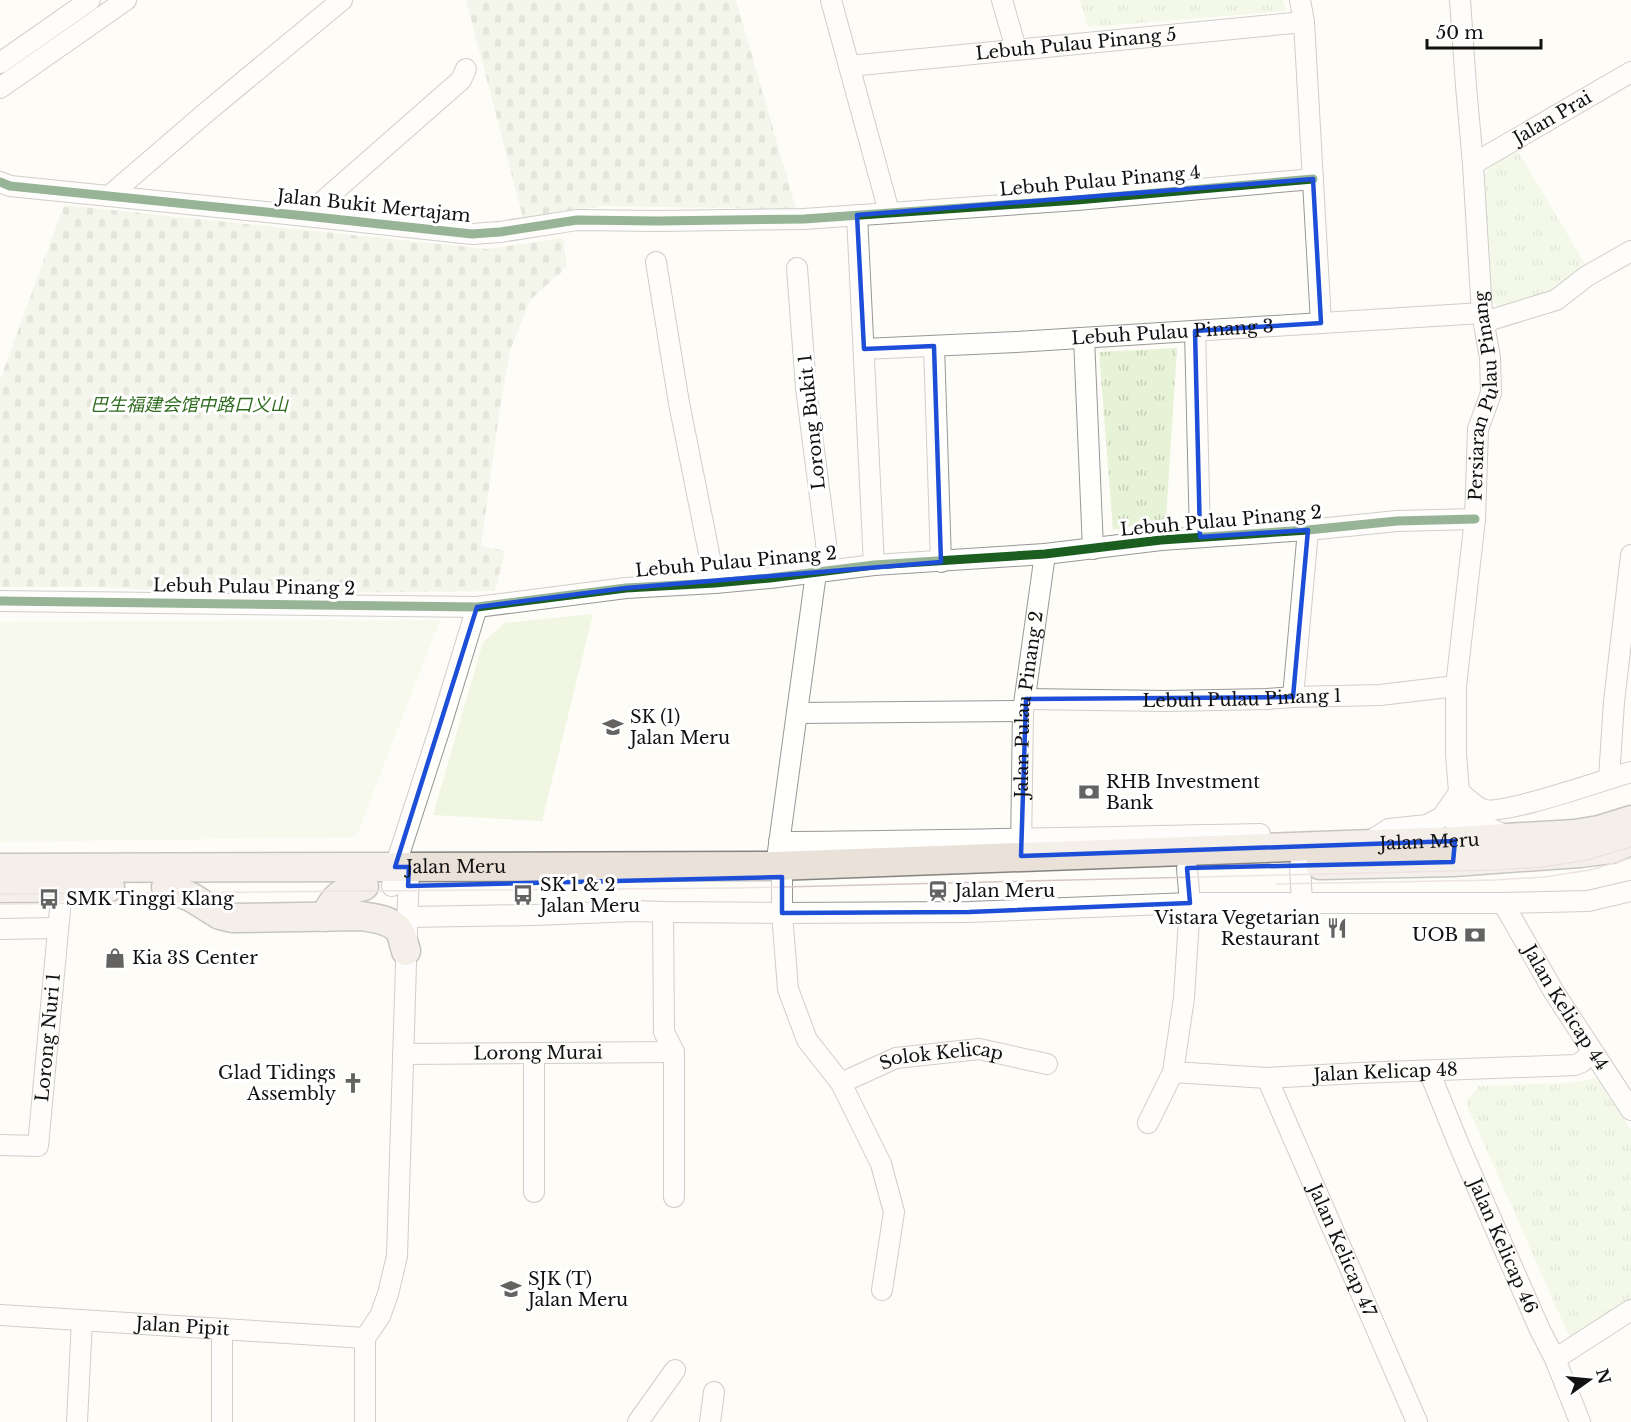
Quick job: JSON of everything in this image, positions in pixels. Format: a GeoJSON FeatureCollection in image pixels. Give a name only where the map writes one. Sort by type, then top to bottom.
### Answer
{"type":"FeatureCollection","features":[{"type":"Feature","properties":{"kind":"highway","name":"Jalan Meru"},"geometry":{"type":"LineString","coordinates":[[779,862],[1187,868],[1300,866],[1454,851],[1508,837],[1575,834],[1599,830],[1631,820]]}},
{"type":"Feature","properties":{"kind":"highway","name":"Jalan Meru"},"geometry":{"type":"LineString","coordinates":[[0,888],[166,887],[393,878],[779,862],[1021,847],[1361,844],[1454,851],[1580,853],[1611,849],[1631,842]]}},
{"type":"Feature","properties":{"kind":"highway","name":"Jalan Meru"},"geometry":{"type":"LineString","coordinates":[[0,868],[393,878]]}},
{"type":"Feature","properties":{"kind":"highway"},"geometry":{"type":"LineString","coordinates":[[325,917],[332,902],[345,891],[393,878]]}},
{"type":"Feature","properties":{"kind":"highway"},"geometry":{"type":"LineString","coordinates":[[166,887],[191,897],[220,915],[232,918],[362,916],[376,918],[399,929],[406,951]]}},
{"type":"Feature","properties":{"kind":"street"},"geometry":{"type":"LineString","coordinates":[[0,63],[90,0]]}},
{"type":"Feature","properties":{"kind":"street"},"geometry":{"type":"LineString","coordinates":[[0,88],[126,0]]}},
{"type":"Feature","properties":{"kind":"street"},"geometry":{"type":"LineString","coordinates":[[109,196],[342,0]]}},
{"type":"Feature","properties":{"kind":"street"},"geometry":{"type":"LineString","coordinates":[[831,0],[889,212]]}},
{"type":"Feature","properties":{"kind":"street"},"geometry":{"type":"LineString","coordinates":[[1002,0],[1016,49]]}},
{"type":"Feature","properties":{"kind":"street"},"geometry":{"type":"LineString","coordinates":[[1300,0],[1304,22],[1321,323]]}},
{"type":"Feature","properties":{"kind":"street","name":"Persiaran Pulau Pinang"},"geometry":{"type":"LineString","coordinates":[[1459,792],[1456,754],[1456,686],[1475,519],[1478,429],[1491,393],[1490,358],[1483,318],[1460,0]]}},
{"type":"Feature","properties":{"kind":"street","name":"Lebuh Pulau Pinang 5"},"geometry":{"type":"LineString","coordinates":[[849,66],[1304,22]]}},
{"type":"Feature","properties":{"kind":"street"},"geometry":{"type":"LineString","coordinates":[[306,216],[461,80],[466,69]]}},
{"type":"Feature","properties":{"kind":"street","name":"Jalan Prai"},"geometry":{"type":"LineString","coordinates":[[1473,164],[1631,72]]}},
{"type":"Feature","properties":{"kind":"street","name":"Lebuh Pulau Pinang 4"},"geometry":{"type":"LineString","coordinates":[[889,212],[1077,201],[1312,179]]}},
{"type":"Feature","properties":{"kind":"street","name":"Jalan Bukit Mertajam"},"geometry":{"type":"LineString","coordinates":[[0,182],[10,186],[472,234],[577,220],[804,219],[889,212]]}},
{"type":"Feature","properties":{"kind":"street"},"geometry":{"type":"LineString","coordinates":[[857,215],[874,565]]}},
{"type":"Feature","properties":{"kind":"street","name":"Lebuh Pulau Pinang 3"},"geometry":{"type":"LineString","coordinates":[[864,349],[1321,323],[1483,318],[1556,300],[1587,276],[1631,251]]}},
{"type":"Feature","properties":{"kind":"street"},"geometry":{"type":"LineString","coordinates":[[656,262],[679,403],[715,583]]}},
{"type":"Feature","properties":{"kind":"street","name":"Lorong Bukit 1"},"geometry":{"type":"LineString","coordinates":[[797,268],[806,388],[827,550],[816,573],[779,862],[788,989],[807,1040],[841,1083],[881,1164],[894,1212],[882,1290]]}},
{"type":"Feature","properties":{"kind":"street"},"geometry":{"type":"LineString","coordinates":[[1195,331],[1200,537]]}},
{"type":"Feature","properties":{"kind":"street"},"geometry":{"type":"LineString","coordinates":[[1084,338],[1093,549]]}},
{"type":"Feature","properties":{"kind":"street"},"geometry":{"type":"LineString","coordinates":[[934,346],[942,562]]}},
{"type":"Feature","properties":{"kind":"street","name":"Lebuh Pulau Pinang 2"},"geometry":{"type":"LineString","coordinates":[[0,602],[477,607],[626,588],[715,583],[874,565],[1045,554],[1200,537],[1397,521],[1475,519]]}},
{"type":"Feature","properties":{"kind":"street"},"geometry":{"type":"LineString","coordinates":[[1293,697],[1308,530]]}},
{"type":"Feature","properties":{"kind":"street","name":"Jalan Pulau Pinang 2"},"geometry":{"type":"LineString","coordinates":[[1021,847],[1025,705],[1045,554]]}},
{"type":"Feature","properties":{"kind":"street"},"geometry":{"type":"LineString","coordinates":[[1609,778],[1614,702],[1629,591],[1631,555]]}},
{"type":"Feature","properties":{"kind":"street"},"geometry":{"type":"LineString","coordinates":[[365,1422],[365,1338],[380,1316],[397,1256],[407,917],[393,878],[477,607]]}},
{"type":"Feature","properties":{"kind":"street","name":"Lebuh Pulau Pinang 1"},"geometry":{"type":"LineString","coordinates":[[797,713],[1380,695],[1456,686]]}},
{"type":"Feature","properties":{"kind":"street"},"geometry":{"type":"LineString","coordinates":[[1459,792],[1482,809],[1503,809],[1573,791],[1631,772]]}},
{"type":"Feature","properties":{"kind":"street"},"geometry":{"type":"LineString","coordinates":[[1459,792],[1471,820],[1508,837]]}},
{"type":"Feature","properties":{"kind":"street"},"geometry":{"type":"LineString","coordinates":[[1361,844],[1389,829],[1428,825],[1442,817],[1459,792]]}},
{"type":"Feature","properties":{"kind":"street"},"geometry":{"type":"LineString","coordinates":[[1454,851],[1459,792]]}},
{"type":"Feature","properties":{"kind":"street"},"geometry":{"type":"LineString","coordinates":[[1300,866],[1302,903]]}},
{"type":"Feature","properties":{"kind":"street"},"geometry":{"type":"LineString","coordinates":[[1148,1123],[1173,1072],[1184,998],[1190,903],[1187,868]]}},
{"type":"Feature","properties":{"kind":"street","name":"Lorong Nuri 1"},"geometry":{"type":"LineString","coordinates":[[0,1145],[38,1146],[62,888]]}},
{"type":"Feature","properties":{"kind":"street"},"geometry":{"type":"LineString","coordinates":[[407,917],[636,911],[969,912],[1190,903],[1503,903],[1588,901],[1631,891]]}},
{"type":"Feature","properties":{"kind":"street","name":"Jalan Kelicap 44"},"geometry":{"type":"LineString","coordinates":[[1503,903],[1554,992],[1631,1110]]}},
{"type":"Feature","properties":{"kind":"street"},"geometry":{"type":"LineString","coordinates":[[663,912],[664,1032],[674,1052],[674,1197]]}},
{"type":"Feature","properties":{"kind":"street"},"geometry":{"type":"LineString","coordinates":[[0,929],[58,928]]}},
{"type":"Feature","properties":{"kind":"street","name":"Solok Kelicap"},"geometry":{"type":"LineString","coordinates":[[841,1083],[896,1058],[979,1049],[1047,1064]]}},
{"type":"Feature","properties":{"kind":"street","name":"Lorong Murai"},"geometry":{"type":"LineString","coordinates":[[403,1054],[674,1052]]}},
{"type":"Feature","properties":{"kind":"street","name":"Jalan Kelicap 48"},"geometry":{"type":"LineString","coordinates":[[1173,1072],[1267,1078],[1575,1065],[1582,1062],[1592,1052]]}},
{"type":"Feature","properties":{"kind":"street"},"geometry":{"type":"LineString","coordinates":[[534,1053],[534,1191]]}},
{"type":"Feature","properties":{"kind":"street","name":"Jalan Kelicap 46"},"geometry":{"type":"LineString","coordinates":[[1429,1071],[1540,1330],[1556,1359],[1580,1422]]}},
{"type":"Feature","properties":{"kind":"street","name":"Jalan Kelicap 47"},"geometry":{"type":"LineString","coordinates":[[1267,1078],[1417,1422]]}},
{"type":"Feature","properties":{"kind":"street"},"geometry":{"type":"LineString","coordinates":[[1556,1359],[1631,1310]]}},
{"type":"Feature","properties":{"kind":"street","name":"Jalan Pipit"},"geometry":{"type":"LineString","coordinates":[[0,1315],[365,1338]]}},
{"type":"Feature","properties":{"kind":"street"},"geometry":{"type":"LineString","coordinates":[[77,1422],[82,1320]]}},
{"type":"Feature","properties":{"kind":"street"},"geometry":{"type":"LineString","coordinates":[[222,1329],[222,1422]]}},
{"type":"Feature","properties":{"kind":"street"},"geometry":{"type":"LineString","coordinates":[[638,1422],[675,1370]]}},
{"type":"Feature","properties":{"kind":"street"},"geometry":{"type":"LineString","coordinates":[[710,1422],[714,1392]]}},
{"type":"Feature","properties":{"kind":"highlighted area"},"geometry":{"type":"Polygon","coordinates":[[[1313,179],[1321,323],[1195,331],[1200,537],[1308,530],[1293,697],[1026,699],[1021,856],[1455,841],[1453,862],[1187,868],[1190,903],[969,912],[782,913],[782,877],[408,886],[409,867],[395,867],[477,607],[626,588],[941,562],[934,346],[864,349],[857,215],[1313,179]]]}},
{"type":"Feature","properties":{"kind":"green space"},"geometry":{"type":"Polygon","coordinates":[[[466,0],[736,0],[796,209],[604,206],[523,218],[466,0]]]}},
{"type":"Feature","properties":{"kind":"green space"},"geometry":{"type":"Polygon","coordinates":[[[1080,0],[1283,0],[1286,11],[1088,27],[1080,0]]]}},
{"type":"Feature","properties":{"kind":"green space"},"geometry":{"type":"Polygon","coordinates":[[[1518,152],[1588,269],[1557,291],[1509,309],[1499,307],[1492,300],[1484,175],[1499,160],[1518,152]]]}},
{"type":"Feature","properties":{"kind":"green space","name":"巴生福建会馆中路口义山"},"geometry":{"type":"Polygon","coordinates":[[[64,205],[488,249],[563,238],[567,267],[530,300],[510,351],[481,546],[505,551],[495,591],[236,594],[101,587],[0,587],[0,380],[64,205]]]}},
{"type":"Feature","properties":{"kind":"green space"},"geometry":{"type":"Polygon","coordinates":[[[1177,348],[1166,519],[1113,530],[1099,352],[1177,348]]]}},
{"type":"Feature","properties":{"kind":"green space"},"geometry":{"type":"Polygon","coordinates":[[[593,614],[542,821],[433,815],[483,642],[505,623],[593,614]]]}},
{"type":"Feature","properties":{"kind":"green space"},"geometry":{"type":"Polygon","coordinates":[[[440,620],[356,837],[0,842],[0,622],[440,620]]]}},
{"type":"Feature","properties":{"kind":"green space"},"geometry":{"type":"Polygon","coordinates":[[[1596,1078],[1631,1130],[1631,1307],[1579,1340],[1569,1336],[1466,1103],[1478,1086],[1572,1083],[1596,1078]]]}},
{"type":"Feature","properties":{"kind":"tram line"},"geometry":{"type":"LineString","coordinates":[[0,894],[737,888],[1495,870],[1543,867],[1587,860],[1631,847]]}},
{"type":"Feature","properties":{"kind":"tram line"},"geometry":{"type":"LineString","coordinates":[[1276,884],[1544,877],[1590,870],[1631,858]]}},
{"type":"Feature","properties":{"kind":"tram line"},"geometry":{"type":"LineString","coordinates":[[0,904],[200,902]]}},
{"type":"Feature","properties":{"kind":"cycle path"},"geometry":{"type":"LineString","coordinates":[[0,182],[10,186],[472,234],[577,220],[804,219],[1077,200],[1313,179]]}},
{"type":"Feature","properties":{"kind":"cycle path"},"geometry":{"type":"LineString","coordinates":[[0,601],[477,607],[626,588],[770,578],[874,565],[1045,554],[1161,540],[1308,530],[1397,521],[1475,519]]}},
{"type":"Feature","properties":{"kind":"place","name":"SK (1) Jalan Meru"},"geometry":{"type":"Point","coordinates":[613,727]}},
{"type":"Feature","properties":{"kind":"place","name":"RHB Investment Bank"},"geometry":{"type":"Point","coordinates":[1089,792]}},
{"type":"Feature","properties":{"kind":"place","name":"Jalan Meru"},"geometry":{"type":"Point","coordinates":[938,891]}},
{"type":"Feature","properties":{"kind":"place","name":"SK 1 & 2 Jalan Meru"},"geometry":{"type":"Point","coordinates":[523,895]}},
{"type":"Feature","properties":{"kind":"place","name":"SMK Tinggi Klang"},"geometry":{"type":"Point","coordinates":[49,899]}},
{"type":"Feature","properties":{"kind":"place","name":"Vistara Vegetarian Restaurant"},"geometry":{"type":"Point","coordinates":[1337,928]}},
{"type":"Feature","properties":{"kind":"place","name":"UOB"},"geometry":{"type":"Point","coordinates":[1475,935]}},
{"type":"Feature","properties":{"kind":"place","name":"Kia 3S Center"},"geometry":{"type":"Point","coordinates":[115,958]}},
{"type":"Feature","properties":{"kind":"place","name":"Glad Tidings Assembly"},"geometry":{"type":"Point","coordinates":[353,1083]}},
{"type":"Feature","properties":{"kind":"place","name":"SJK (T) Jalan Meru"},"geometry":{"type":"Point","coordinates":[511,1289]}}]}
